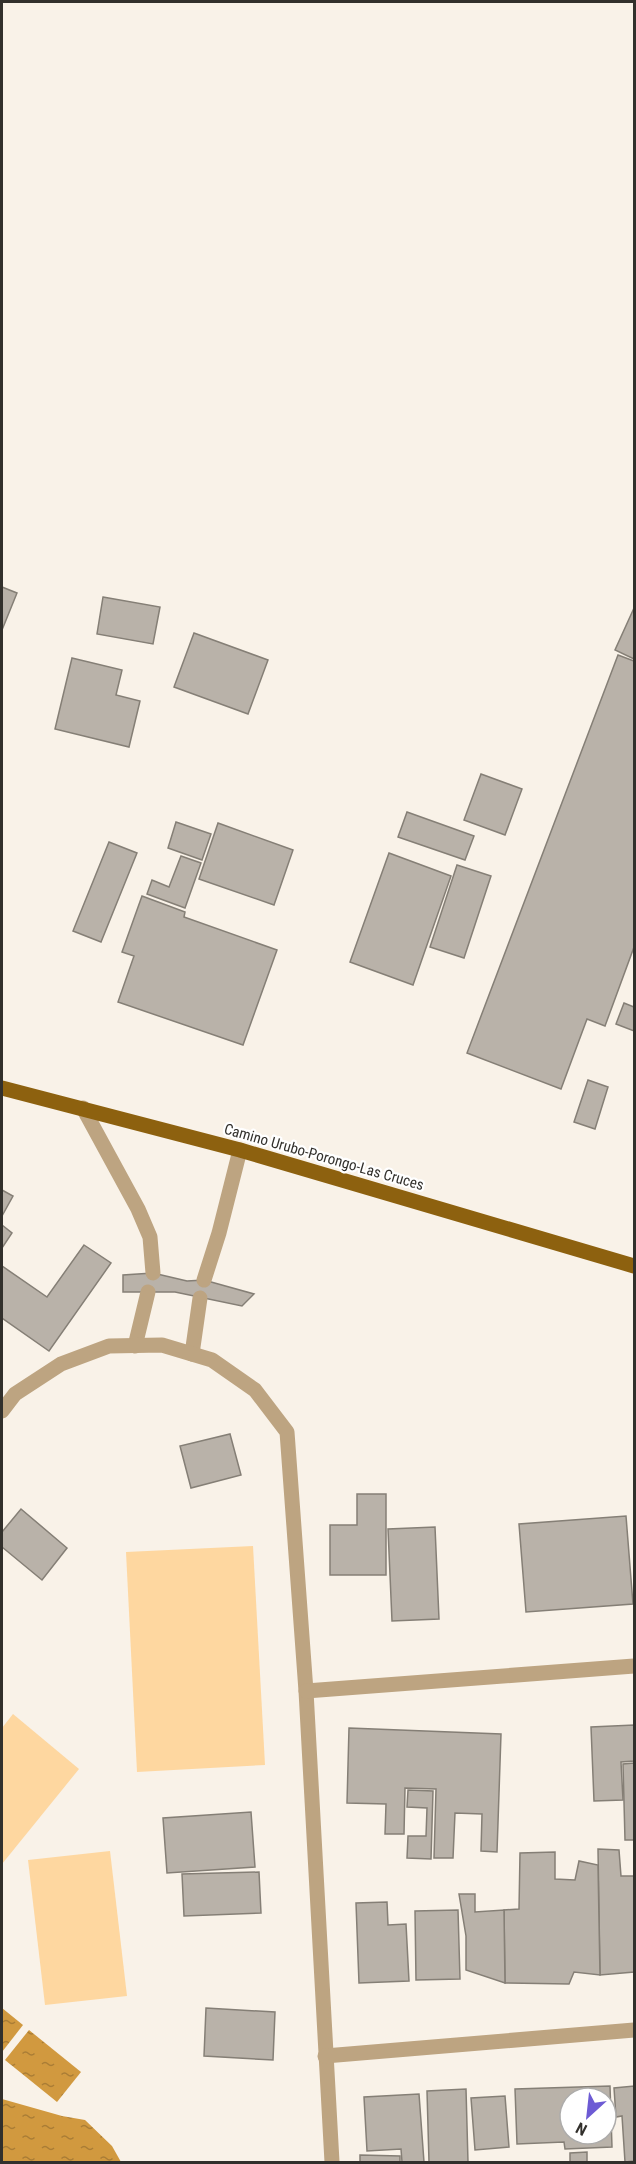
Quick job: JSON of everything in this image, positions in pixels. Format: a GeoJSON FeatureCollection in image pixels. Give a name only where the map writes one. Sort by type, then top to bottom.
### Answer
{"type":"FeatureCollection","features":[{"type":"Feature","properties":{"kind":"main road","name":"Camino Urubo-Porongo-Las Cruces"},"geometry":{"type":"LineString","coordinates":[[2,1088],[240,1150],[634,1266]]}},
{"type":"Feature","properties":{"kind":"street"},"geometry":{"type":"LineString","coordinates":[[83,1108],[138,1209],[150,1237],[153,1273]]}},
{"type":"Feature","properties":{"kind":"street"},"geometry":{"type":"LineString","coordinates":[[204,1280],[219,1233],[240,1150]]}},
{"type":"Feature","properties":{"kind":"street"},"geometry":{"type":"LineString","coordinates":[[135,1346],[148,1292]]}},
{"type":"Feature","properties":{"kind":"street"},"geometry":{"type":"LineString","coordinates":[[192,1354],[200,1298]]}},
{"type":"Feature","properties":{"kind":"street"},"geometry":{"type":"LineString","coordinates":[[2,1411],[15,1394],[60,1364],[109,1346],[162,1345],[212,1360],[255,1390],[286,1432],[306,1691],[332,2163]]}},
{"type":"Feature","properties":{"kind":"street"},"geometry":{"type":"LineString","coordinates":[[306,1691],[634,1666]]}},
{"type":"Feature","properties":{"kind":"street"},"geometry":{"type":"LineString","coordinates":[[325,2056],[634,2030]]}},
{"type":"Feature","properties":{"kind":"shaded area"},"geometry":{"type":"Polygon","coordinates":[[[253,1546],[265,1765],[137,1772],[126,1552],[253,1546]]]}},
{"type":"Feature","properties":{"kind":"shaded area"},"geometry":{"type":"Polygon","coordinates":[[[13,1714],[79,1769],[2,1864],[2,1728],[13,1714]]]}},
{"type":"Feature","properties":{"kind":"shaded area"},"geometry":{"type":"Polygon","coordinates":[[[110,1851],[127,1996],[45,2005],[28,1860],[110,1851]]]}},
{"type":"Feature","properties":{"kind":"water"},"geometry":{"type":"Polygon","coordinates":[[[2,2008],[23,2025],[2,2052],[2,2008]]]}},
{"type":"Feature","properties":{"kind":"water"},"geometry":{"type":"Polygon","coordinates":[[[29,2030],[81,2072],[57,2102],[5,2060],[29,2030]]]}},
{"type":"Feature","properties":{"kind":"water"},"geometry":{"type":"Polygon","coordinates":[[[2,2099],[85,2120],[112,2146],[121,2162],[2,2162],[2,2099]]]}},
{"type":"Feature","properties":{"kind":"building"},"geometry":{"type":"Polygon","coordinates":[[[2,587],[17,593],[2,630],[2,587]]]}},
{"type":"Feature","properties":{"kind":"building"},"geometry":{"type":"Polygon","coordinates":[[[103,597],[160,607],[153,644],[97,634],[103,597]]]}},
{"type":"Feature","properties":{"kind":"building"},"geometry":{"type":"Polygon","coordinates":[[[634,608],[634,659],[615,650],[634,608]]]}},
{"type":"Feature","properties":{"kind":"building"},"geometry":{"type":"Polygon","coordinates":[[[194,633],[268,660],[248,714],[174,687],[194,633]]]}},
{"type":"Feature","properties":{"kind":"building"},"geometry":{"type":"Polygon","coordinates":[[[618,655],[634,661],[634,947],[605,1026],[587,1019],[561,1089],[467,1053],[618,655]]]}},
{"type":"Feature","properties":{"kind":"building"},"geometry":{"type":"Polygon","coordinates":[[[72,658],[122,670],[116,695],[140,701],[129,747],[55,729],[72,658]]]}},
{"type":"Feature","properties":{"kind":"building"},"geometry":{"type":"Polygon","coordinates":[[[481,774],[522,789],[505,835],[464,820],[481,774]]]}},
{"type":"Feature","properties":{"kind":"building"},"geometry":{"type":"Polygon","coordinates":[[[407,812],[474,836],[465,860],[398,837],[407,812]]]}},
{"type":"Feature","properties":{"kind":"building"},"geometry":{"type":"Polygon","coordinates":[[[176,822],[211,834],[202,860],[168,848],[176,822]]]}},
{"type":"Feature","properties":{"kind":"building"},"geometry":{"type":"Polygon","coordinates":[[[218,823],[293,850],[274,905],[199,879],[218,823]]]}},
{"type":"Feature","properties":{"kind":"building"},"geometry":{"type":"Polygon","coordinates":[[[109,842],[137,853],[101,942],[73,931],[109,842]]]}},
{"type":"Feature","properties":{"kind":"building"},"geometry":{"type":"Polygon","coordinates":[[[389,853],[451,876],[413,985],[350,962],[389,853]]]}},
{"type":"Feature","properties":{"kind":"building"},"geometry":{"type":"Polygon","coordinates":[[[181,856],[201,863],[185,908],[147,894],[152,880],[169,887],[181,856]]]}},
{"type":"Feature","properties":{"kind":"building"},"geometry":{"type":"Polygon","coordinates":[[[457,865],[491,876],[464,958],[430,947],[457,865]]]}},
{"type":"Feature","properties":{"kind":"building"},"geometry":{"type":"Polygon","coordinates":[[[142,896],[185,912],[184,917],[277,950],[243,1045],[118,1002],[134,956],[122,952],[142,896]]]}},
{"type":"Feature","properties":{"kind":"building"},"geometry":{"type":"Polygon","coordinates":[[[624,1003],[634,1007],[634,1031],[616,1024],[624,1003]]]}},
{"type":"Feature","properties":{"kind":"building"},"geometry":{"type":"Polygon","coordinates":[[[588,1080],[608,1087],[595,1129],[574,1122],[588,1080]]]}},
{"type":"Feature","properties":{"kind":"building"},"geometry":{"type":"Polygon","coordinates":[[[2,1190],[13,1196],[2,1216],[2,1190]]]}},
{"type":"Feature","properties":{"kind":"building"},"geometry":{"type":"Polygon","coordinates":[[[2,1225],[12,1233],[2,1248],[2,1225]]]}},
{"type":"Feature","properties":{"kind":"building"},"geometry":{"type":"Polygon","coordinates":[[[84,1245],[111,1263],[49,1351],[2,1318],[2,1266],[47,1297],[84,1245]]]}},
{"type":"Feature","properties":{"kind":"building"},"geometry":{"type":"Polygon","coordinates":[[[153,1273],[187,1281],[204,1280],[254,1294],[242,1306],[175,1292],[123,1292],[123,1275],[153,1273]]]}},
{"type":"Feature","properties":{"kind":"building"},"geometry":{"type":"Polygon","coordinates":[[[230,1434],[241,1475],[191,1488],[180,1446],[230,1434]]]}},
{"type":"Feature","properties":{"kind":"building"},"geometry":{"type":"Polygon","coordinates":[[[357,1494],[386,1494],[386,1575],[330,1575],[330,1525],[357,1525],[357,1494]]]}},
{"type":"Feature","properties":{"kind":"building"},"geometry":{"type":"Polygon","coordinates":[[[21,1509],[67,1548],[42,1580],[2,1547],[2,1532],[21,1509]]]}},
{"type":"Feature","properties":{"kind":"building"},"geometry":{"type":"Polygon","coordinates":[[[626,1516],[633,1604],[526,1612],[519,1524],[626,1516]]]}},
{"type":"Feature","properties":{"kind":"building"},"geometry":{"type":"Polygon","coordinates":[[[435,1527],[439,1619],[392,1621],[388,1529],[435,1527]]]}},
{"type":"Feature","properties":{"kind":"building"},"geometry":{"type":"Polygon","coordinates":[[[634,1725],[634,1761],[621,1762],[623,1800],[594,1801],[591,1727],[634,1725]]]}},
{"type":"Feature","properties":{"kind":"building"},"geometry":{"type":"Polygon","coordinates":[[[349,1728],[501,1734],[497,1852],[481,1851],[482,1814],[455,1813],[453,1858],[434,1858],[436,1789],[405,1788],[404,1834],[385,1834],[386,1804],[347,1803],[349,1728]]]}},
{"type":"Feature","properties":{"kind":"building"},"geometry":{"type":"Polygon","coordinates":[[[634,1763],[634,1840],[625,1840],[623,1764],[634,1763]]]}},
{"type":"Feature","properties":{"kind":"building"},"geometry":{"type":"Polygon","coordinates":[[[408,1790],[433,1791],[431,1859],[407,1858],[408,1836],[426,1836],[427,1808],[407,1807],[408,1790]]]}},
{"type":"Feature","properties":{"kind":"building"},"geometry":{"type":"Polygon","coordinates":[[[251,1812],[255,1867],[167,1873],[163,1818],[251,1812]]]}},
{"type":"Feature","properties":{"kind":"building"},"geometry":{"type":"Polygon","coordinates":[[[598,1849],[619,1850],[621,1876],[634,1876],[634,1972],[600,1975],[598,1849]]]}},
{"type":"Feature","properties":{"kind":"building"},"geometry":{"type":"Polygon","coordinates":[[[555,1852],[555,1879],[575,1880],[579,1861],[598,1865],[600,1975],[574,1972],[569,1984],[505,1983],[504,1910],[519,1909],[520,1853],[555,1852]]]}},
{"type":"Feature","properties":{"kind":"building"},"geometry":{"type":"Polygon","coordinates":[[[259,1872],[261,1913],[184,1916],[182,1874],[259,1872]]]}},
{"type":"Feature","properties":{"kind":"building"},"geometry":{"type":"Polygon","coordinates":[[[459,1894],[475,1894],[475,1912],[504,1910],[505,1983],[466,1970],[466,1936],[459,1894]]]}},
{"type":"Feature","properties":{"kind":"building"},"geometry":{"type":"Polygon","coordinates":[[[387,1902],[388,1925],[406,1924],[409,1981],[359,1983],[356,1903],[387,1902]]]}},
{"type":"Feature","properties":{"kind":"building"},"geometry":{"type":"Polygon","coordinates":[[[458,1910],[460,1979],[416,1980],[415,1911],[458,1910]]]}},
{"type":"Feature","properties":{"kind":"building"},"geometry":{"type":"Polygon","coordinates":[[[206,2008],[275,2012],[273,2060],[204,2056],[206,2008]]]}},
{"type":"Feature","properties":{"kind":"building"},"geometry":{"type":"Polygon","coordinates":[[[634,2086],[634,2161],[625,2162],[622,2116],[618,2117],[618,2088],[634,2086]]]}},
{"type":"Feature","properties":{"kind":"building"},"geometry":{"type":"Polygon","coordinates":[[[558,2088],[558,2142],[517,2144],[515,2089],[558,2088]]]}},
{"type":"Feature","properties":{"kind":"building"},"geometry":{"type":"Polygon","coordinates":[[[466,2089],[468,2162],[429,2162],[427,2091],[466,2089]]]}},
{"type":"Feature","properties":{"kind":"building"},"geometry":{"type":"Polygon","coordinates":[[[419,2094],[424,2162],[402,2162],[401,2149],[367,2151],[364,2097],[419,2094]]]}},
{"type":"Feature","properties":{"kind":"building"},"geometry":{"type":"Polygon","coordinates":[[[505,2096],[509,2147],[475,2150],[471,2098],[505,2096]]]}},
{"type":"Feature","properties":{"kind":"building"},"geometry":{"type":"Polygon","coordinates":[[[565,2146],[612,2146],[612,2147],[565,2149],[565,2146]]]}},
{"type":"Feature","properties":{"kind":"building"},"geometry":{"type":"Polygon","coordinates":[[[587,2152],[587,2162],[570,2162],[570,2153],[587,2152]]]}},
{"type":"Feature","properties":{"kind":"building"},"geometry":{"type":"Polygon","coordinates":[[[360,2155],[400,2156],[400,2162],[360,2162],[360,2155]]]}}]}
